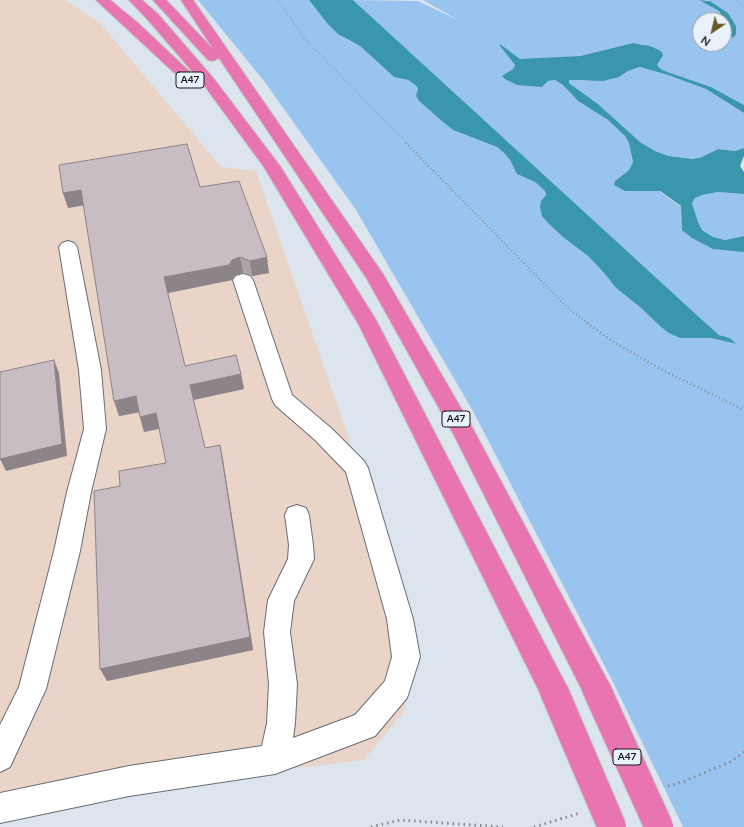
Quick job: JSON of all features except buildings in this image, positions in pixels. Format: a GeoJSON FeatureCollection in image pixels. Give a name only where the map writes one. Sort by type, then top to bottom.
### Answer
{"type":"FeatureCollection","features":[{"type":"Feature","properties":{"kind":"highway","name":"A47"},"geometry":{"type":"LineString","coordinates":[[102,0],[177,66],[272,166]]}},
{"type":"Feature","properties":{"kind":"highway","name":"A47"},"geometry":{"type":"LineString","coordinates":[[135,0],[152,17],[209,82],[272,166],[369,325],[554,691],[612,827]]}},
{"type":"Feature","properties":{"kind":"highway","name":"A47"},"geometry":{"type":"LineString","coordinates":[[159,0],[230,76],[296,161]]}},
{"type":"Feature","properties":{"kind":"highway","name":"A47"},"geometry":{"type":"LineString","coordinates":[[187,0],[376,278],[464,433],[596,688],[659,827]]}},
{"type":"Feature","properties":{"kind":"lane"},"geometry":{"type":"LineString","coordinates":[[0,757],[32,689],[68,551],[79,492],[95,429],[90,370],[68,247]]}},
{"type":"Feature","properties":{"kind":"lane"},"geometry":{"type":"LineString","coordinates":[[0,808],[129,781],[275,759],[365,726],[397,688],[406,656],[400,619],[356,468],[323,434],[283,398],[244,280]]}},
{"type":"Feature","properties":{"kind":"lane"},"geometry":{"type":"LineString","coordinates":[[275,759],[281,723],[282,684],[277,632],[280,600],[292,580],[301,559],[302,545],[297,515]]}},
{"type":"Feature","properties":{"kind":"path"},"geometry":{"type":"LineString","coordinates":[[278,0],[305,39],[329,65],[568,308],[612,341],[662,370],[744,410]]}},
{"type":"Feature","properties":{"kind":"path"},"geometry":{"type":"LineString","coordinates":[[737,0],[744,7]]}},
{"type":"Feature","properties":{"kind":"path"},"geometry":{"type":"LineString","coordinates":[[370,827],[400,820],[503,827]]}},
{"type":"Feature","properties":{"kind":"shaded area"},"geometry":{"type":"Polygon","coordinates":[[[0,0],[65,0],[101,24],[221,167],[256,171],[348,436],[401,617],[406,709],[364,760],[46,798],[0,792],[0,0]]]}},
{"type":"Feature","properties":{"kind":"shaded area"},"geometry":{"type":"Polygon","coordinates":[[[198,0],[309,0],[326,22],[348,40],[360,46],[394,77],[408,80],[414,84],[418,88],[416,96],[419,101],[443,122],[453,130],[497,147],[510,160],[517,174],[535,182],[545,191],[546,195],[541,201],[548,223],[563,237],[588,256],[615,287],[641,308],[661,327],[680,338],[711,338],[735,344],[730,338],[719,335],[699,317],[353,0],[418,1],[460,21],[423,0],[699,0],[720,12],[692,12],[692,52],[732,52],[732,12],[726,12],[708,0],[744,0],[744,105],[711,87],[662,70],[657,65],[660,51],[642,44],[633,43],[580,56],[534,59],[519,59],[500,44],[500,46],[515,65],[513,69],[503,76],[542,87],[548,81],[555,80],[563,85],[578,101],[608,120],[625,136],[629,143],[633,162],[629,170],[615,181],[625,191],[659,191],[681,207],[682,230],[744,252],[744,827],[683,827],[614,684],[474,413],[356,210],[264,81],[198,0]]]}},
{"type":"Feature","properties":{"kind":"shaded area"},"geometry":{"type":"Polygon","coordinates":[[[309,0],[353,0],[719,335],[730,338],[736,344],[711,338],[680,338],[661,327],[641,308],[615,287],[588,256],[563,237],[542,216],[540,207],[541,201],[546,195],[545,191],[535,182],[517,174],[510,160],[497,147],[453,130],[443,122],[419,101],[416,96],[418,88],[414,84],[408,80],[394,77],[360,46],[338,34],[326,22],[309,0]]]}},
{"type":"Feature","properties":{"kind":"shaded area"},"geometry":{"type":"Polygon","coordinates":[[[699,0],[710,1],[726,12],[719,11],[699,0]]]}},
{"type":"Feature","properties":{"kind":"shaded area"},"geometry":{"type":"Polygon","coordinates":[[[732,20],[736,26],[736,34],[733,38],[732,20]]]}},
{"type":"Feature","properties":{"kind":"shaded area"},"geometry":{"type":"Polygon","coordinates":[[[633,43],[650,46],[661,51],[663,55],[657,65],[662,70],[711,87],[744,105],[744,113],[706,89],[668,75],[640,67],[628,71],[619,77],[603,81],[569,80],[569,83],[598,104],[640,142],[655,151],[669,156],[692,159],[702,157],[718,149],[735,151],[744,148],[744,156],[740,166],[744,172],[744,194],[718,192],[702,195],[695,198],[692,203],[702,230],[713,237],[725,240],[744,236],[744,252],[713,249],[692,238],[682,230],[681,206],[660,191],[625,191],[614,185],[615,181],[629,170],[633,162],[629,143],[625,136],[608,120],[578,101],[563,85],[555,80],[548,81],[542,87],[517,85],[502,76],[513,69],[515,65],[500,44],[520,59],[580,56],[633,43]]]}},
{"type":"Feature","properties":{"kind":"shaded area"},"geometry":{"type":"Polygon","coordinates":[[[640,67],[668,75],[706,89],[744,113],[744,148],[735,151],[718,149],[702,157],[692,159],[669,156],[655,151],[640,142],[598,104],[569,83],[569,80],[584,81],[619,77],[628,71],[640,67]]]}},
{"type":"Feature","properties":{"kind":"shaded area"},"geometry":{"type":"Polygon","coordinates":[[[718,192],[744,194],[744,236],[725,240],[713,237],[702,230],[692,203],[695,198],[702,195],[718,192]]]}}]}
